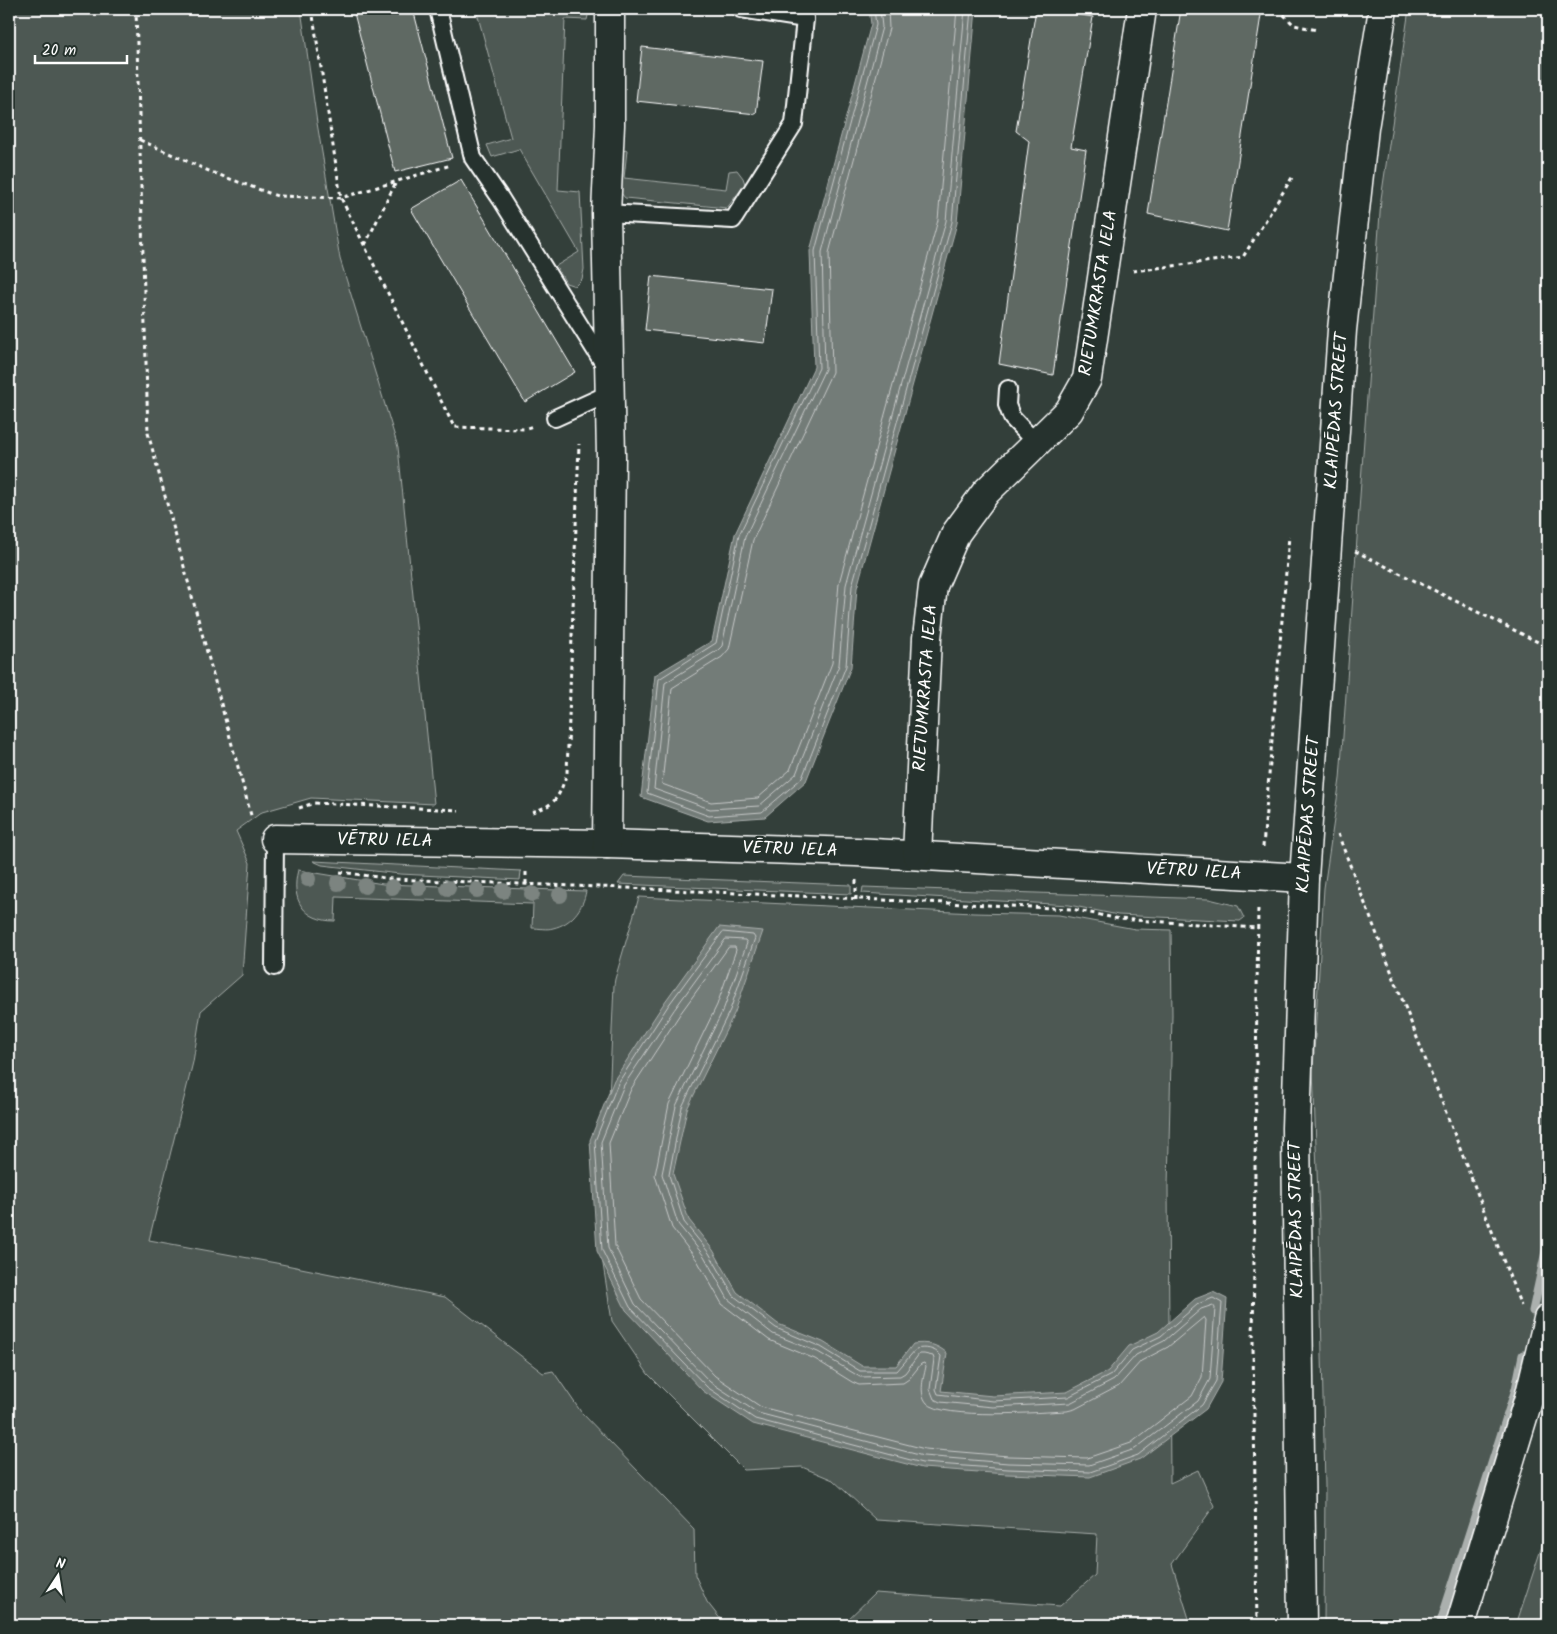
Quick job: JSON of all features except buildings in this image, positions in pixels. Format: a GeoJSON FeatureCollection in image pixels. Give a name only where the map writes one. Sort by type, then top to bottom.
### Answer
{"type":"FeatureCollection","features":[{"type":"Feature","properties":{"kind":"street"},"geometry":{"type":"LineString","coordinates":[[607,844],[610,383],[606,213],[610,126],[610,9]]}},
{"type":"Feature","properties":{"kind":"street","name":"RIETUMKRASTA IELA"},"geometry":{"type":"LineString","coordinates":[[917,855],[927,638],[933,586],[956,533],[986,492],[1069,411],[1087,379],[1142,9]]}},
{"type":"Feature","properties":{"kind":"street","name":"KLAIPĒDAS STREET"},"geometry":{"type":"LineString","coordinates":[[1302,1625],[1296,1128],[1304,878],[1342,330],[1364,128],[1383,9]]}},
{"type":"Feature","properties":{"kind":"street","name":"VĒTRU IELA"},"geometry":{"type":"LineString","coordinates":[[275,838],[607,844],[917,855],[1304,878]]}},
{"type":"Feature","properties":{"kind":"street"},"geometry":{"type":"LineString","coordinates":[[1460,1625],[1539,1396],[1548,1319]]}},
{"type":"Feature","properties":{"kind":"lane"},"geometry":{"type":"LineString","coordinates":[[438,9],[473,158],[506,207],[610,383],[580,406],[555,418]]}},
{"type":"Feature","properties":{"kind":"lane"},"geometry":{"type":"LineString","coordinates":[[606,213],[733,220],[794,124],[804,14],[741,9]]}},
{"type":"Feature","properties":{"kind":"lane"},"geometry":{"type":"LineString","coordinates":[[1008,389],[1007,405],[1012,418],[1036,443]]}},
{"type":"Feature","properties":{"kind":"lane"},"geometry":{"type":"LineString","coordinates":[[274,967],[275,838]]}},
{"type":"Feature","properties":{"kind":"path"},"geometry":{"type":"LineString","coordinates":[[136,9],[148,433],[254,824],[275,838]]}},
{"type":"Feature","properties":{"kind":"path"},"geometry":{"type":"LineString","coordinates":[[312,9],[341,198],[454,427],[524,429],[555,418]]}},
{"type":"Feature","properties":{"kind":"path"},"geometry":{"type":"LineString","coordinates":[[1278,9],[1294,26],[1317,30]]}},
{"type":"Feature","properties":{"kind":"path"},"geometry":{"type":"LineString","coordinates":[[140,140],[212,172],[277,196],[341,198],[473,158]]}},
{"type":"Feature","properties":{"kind":"path"},"geometry":{"type":"LineString","coordinates":[[1130,271],[1243,258],[1293,176]]}},
{"type":"Feature","properties":{"kind":"path"},"geometry":{"type":"LineString","coordinates":[[365,245],[396,182]]}},
{"type":"Feature","properties":{"kind":"path"},"geometry":{"type":"LineString","coordinates":[[528,813],[546,808],[558,798],[568,773],[580,406]]}},
{"type":"Feature","properties":{"kind":"path"},"geometry":{"type":"LineString","coordinates":[[1260,876],[1289,536]]}},
{"type":"Feature","properties":{"kind":"path"},"geometry":{"type":"LineString","coordinates":[[1355,551],[1548,647]]}},
{"type":"Feature","properties":{"kind":"path"},"geometry":{"type":"LineString","coordinates":[[1337,831],[1522,1310]]}},
{"type":"Feature","properties":{"kind":"path"},"geometry":{"type":"LineString","coordinates":[[338,872],[392,879],[1072,909],[1119,919],[1258,928]]}},
{"type":"Feature","properties":{"kind":"path"},"geometry":{"type":"LineString","coordinates":[[1257,1625],[1253,1346],[1258,908]]}},
{"type":"Feature","properties":{"kind":"shaded area"},"geometry":{"type":"Polygon","coordinates":[[[9,9],[301,9],[317,123],[340,259],[398,447],[434,804],[311,798],[262,812],[236,831],[250,863],[242,975],[201,1011],[193,1062],[149,1240],[445,1297],[543,1373],[553,1371],[581,1412],[694,1529],[695,1575],[707,1602],[725,1625],[9,1625],[9,9]]]}},
{"type":"Feature","properties":{"kind":"shaded area"},"geometry":{"type":"Polygon","coordinates":[[[476,9],[582,9],[589,11],[587,20],[565,19],[558,190],[580,192],[584,269],[582,279],[575,286],[566,283],[556,266],[579,252],[519,149],[492,157],[487,145],[511,138],[476,9]]]}},
{"type":"Feature","properties":{"kind":"shaded area"},"geometry":{"type":"Polygon","coordinates":[[[1409,9],[1548,9],[1548,1289],[1537,1341],[1449,1625],[1324,1625],[1325,1486],[1319,1222],[1313,1069],[1324,888],[1340,779],[1381,199],[1409,9]]]}},
{"type":"Feature","properties":{"kind":"shaded area"},"geometry":{"type":"Polygon","coordinates":[[[627,150],[624,178],[726,189],[729,171],[737,170],[745,184],[727,208],[625,198],[621,193],[621,151],[627,150]]]}},
{"type":"Feature","properties":{"kind":"shaded area"},"geometry":{"type":"Polygon","coordinates":[[[313,861],[521,871],[520,880],[400,874],[322,865],[313,861]]]}},
{"type":"Feature","properties":{"kind":"shaded area"},"geometry":{"type":"Polygon","coordinates":[[[298,870],[383,884],[586,891],[582,904],[575,915],[565,923],[551,929],[532,928],[533,904],[336,897],[335,921],[315,917],[302,907],[296,891],[298,870]]]}},
{"type":"Feature","properties":{"kind":"shaded area"},"geometry":{"type":"Polygon","coordinates":[[[624,876],[851,885],[851,894],[618,884],[624,876]]]}},
{"type":"Feature","properties":{"kind":"shaded area"},"geometry":{"type":"Polygon","coordinates":[[[863,887],[1209,899],[1238,906],[1244,918],[1240,921],[1118,915],[1069,905],[862,893],[863,887]]]}},
{"type":"Feature","properties":{"kind":"shaded area"},"geometry":{"type":"Polygon","coordinates":[[[639,897],[974,913],[1059,915],[1135,929],[1171,930],[1172,1015],[1168,1186],[1170,1483],[1198,1470],[1214,1506],[1172,1564],[1191,1625],[842,1625],[875,1593],[1060,1606],[1095,1575],[1097,1534],[876,1520],[833,1480],[802,1467],[744,1470],[648,1374],[612,1321],[602,1258],[614,985],[639,897]]]}},
{"type":"Feature","properties":{"kind":"shaded area"},"geometry":{"type":"Polygon","coordinates":[[[1548,1528],[1548,1625],[1516,1625],[1548,1528]]]}},
{"type":"Feature","properties":{"kind":"water"},"geometry":{"type":"Polygon","coordinates":[[[869,9],[976,9],[957,223],[857,588],[851,667],[806,781],[765,817],[708,821],[641,797],[655,675],[712,641],[735,534],[814,367],[810,251],[871,24],[869,9]]]}},
{"type":"Feature","properties":{"kind":"water"},"geometry":{"type":"Polygon","coordinates":[[[719,927],[763,931],[735,1012],[687,1109],[673,1174],[689,1220],[713,1250],[737,1292],[778,1324],[823,1342],[862,1366],[896,1366],[913,1344],[923,1343],[935,1346],[947,1353],[941,1391],[993,1396],[1067,1392],[1108,1371],[1129,1346],[1158,1332],[1195,1299],[1213,1292],[1227,1299],[1221,1382],[1206,1409],[1140,1459],[1090,1477],[922,1468],[753,1424],[703,1391],[626,1310],[597,1251],[590,1140],[614,1080],[664,1003],[719,927]]]}},
{"type":"Feature","properties":{"kind":"waterway"},"geometry":{"type":"LineString","coordinates":[[1533,1311],[1548,1242]]}},
{"type":"Feature","properties":{"kind":"waterway"},"geometry":{"type":"LineString","coordinates":[[1440,1625],[1516,1389],[1523,1355]]}}]}
